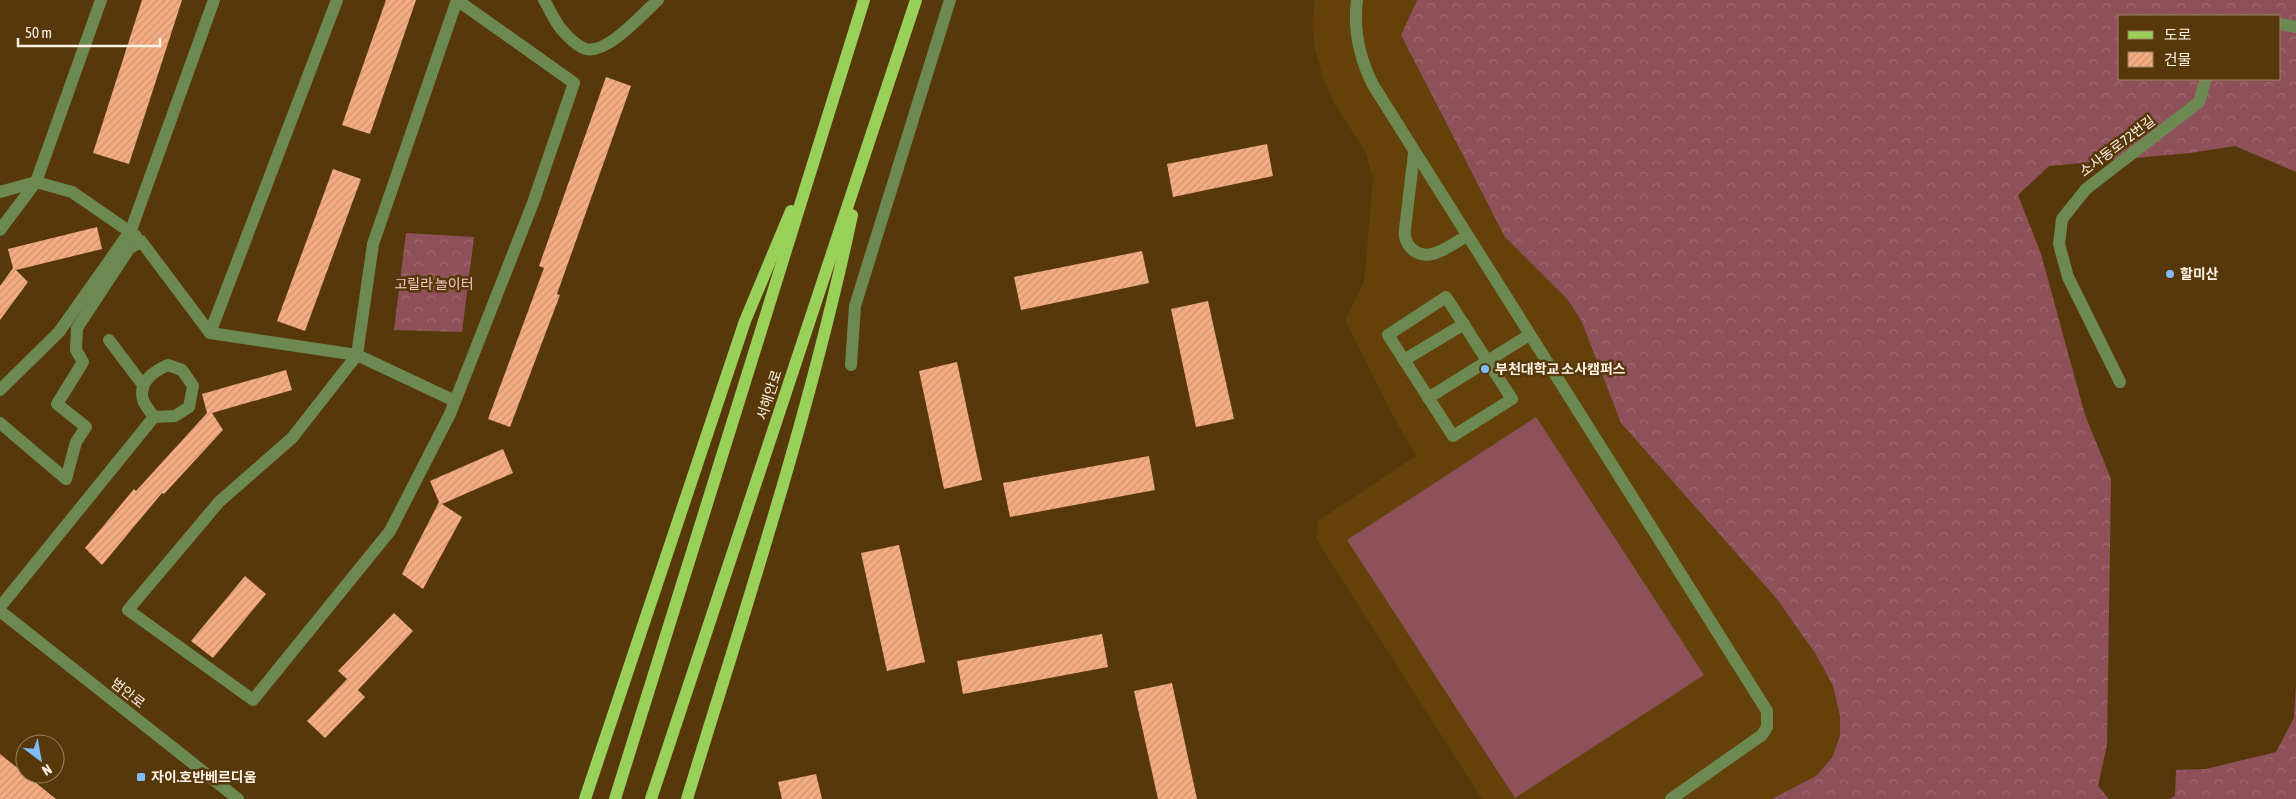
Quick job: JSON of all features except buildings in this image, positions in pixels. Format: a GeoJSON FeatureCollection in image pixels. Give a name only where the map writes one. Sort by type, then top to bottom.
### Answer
{"type":"FeatureCollection","features":[{"type":"Feature","properties":{"kind":"main road","name":"서해안로"},"geometry":{"type":"LineString","coordinates":[[615,799],[864,0]]}},
{"type":"Feature","properties":{"kind":"main road","name":"서해안로"},"geometry":{"type":"LineString","coordinates":[[651,799],[916,0]]}},
{"type":"Feature","properties":{"kind":"main road"},"geometry":{"type":"LineString","coordinates":[[585,799],[744,321],[821,139]]}},
{"type":"Feature","properties":{"kind":"main road"},"geometry":{"type":"LineString","coordinates":[[687,799],[783,486],[836,290],[865,153]]}},
{"type":"Feature","properties":{"kind":"street"},"geometry":{"type":"LineString","coordinates":[[0,230],[36,182],[101,0]]}},
{"type":"Feature","properties":{"kind":"street"},"geometry":{"type":"LineString","coordinates":[[0,390],[60,332],[131,230],[214,0]]}},
{"type":"Feature","properties":{"kind":"street"},"geometry":{"type":"LineString","coordinates":[[210,333],[337,0]]}},
{"type":"Feature","properties":{"kind":"street"},"geometry":{"type":"LineString","coordinates":[[457,0],[574,83],[533,203],[454,401],[390,531],[253,700],[128,610],[219,502],[292,438],[357,355],[373,244],[457,0]]}},
{"type":"Feature","properties":{"kind":"street"},"geometry":{"type":"LineString","coordinates":[[544,0],[561,29],[585,49],[599,49],[615,38],[658,0]]}},
{"type":"Feature","properties":{"kind":"street"},"geometry":{"type":"LineString","coordinates":[[851,365],[855,306],[950,0]]}},
{"type":"Feature","properties":{"kind":"street"},"geometry":{"type":"LineString","coordinates":[[1357,0],[1356,35],[1365,70],[1466,236],[1767,711],[1767,727],[1762,735],[1671,799]]}},
{"type":"Feature","properties":{"kind":"street"},"geometry":{"type":"LineString","coordinates":[[2281,24],[2296,27]]}},
{"type":"Feature","properties":{"kind":"street","name":"소사동로72번길"},"geometry":{"type":"LineString","coordinates":[[2120,382],[2068,277],[2058,244],[2062,219],[2086,189],[2199,102],[2206,80]]}},
{"type":"Feature","properties":{"kind":"street"},"geometry":{"type":"LineString","coordinates":[[1414,153],[1404,229],[1404,237],[1408,244],[1415,252],[1423,256],[1431,255],[1466,236]]}},
{"type":"Feature","properties":{"kind":"street"},"geometry":{"type":"LineString","coordinates":[[0,192],[36,182],[72,192],[131,230],[210,333],[357,355],[454,401]]}},
{"type":"Feature","properties":{"kind":"street"},"geometry":{"type":"LineString","coordinates":[[0,423],[66,479],[76,442],[86,427],[57,404],[84,362],[76,350],[77,328],[129,250],[141,241]]}},
{"type":"Feature","properties":{"kind":"street"},"geometry":{"type":"LineString","coordinates":[[1446,297],[1464,324],[1512,399],[1453,436],[1388,335],[1446,297]]}},
{"type":"Feature","properties":{"kind":"street"},"geometry":{"type":"LineString","coordinates":[[1404,360],[1464,324]]}},
{"type":"Feature","properties":{"kind":"street"},"geometry":{"type":"LineString","coordinates":[[1428,398],[1529,335]]}},
{"type":"Feature","properties":{"kind":"street"},"geometry":{"type":"LineString","coordinates":[[109,340],[144,385]]}},
{"type":"Feature","properties":{"kind":"street"},"geometry":{"type":"LineString","coordinates":[[0,607],[154,417],[175,416],[189,407],[194,386],[182,370],[168,365],[153,372],[144,385],[143,400],[154,417]]}},
{"type":"Feature","properties":{"kind":"street","name":"범안로"},"geometry":{"type":"LineString","coordinates":[[0,611],[238,799]]}},
{"type":"Feature","properties":{"kind":"shaded area","name":"부천대학교 소사캠퍼스"},"geometry":{"type":"Polygon","coordinates":[[[1315,0],[1417,0],[1401,35],[1581,320],[1621,423],[1776,598],[1815,653],[1833,686],[1840,716],[1840,736],[1832,758],[1816,776],[1772,799],[1482,799],[1316,539],[1318,521],[1416,456],[1394,418],[1345,320],[1364,282],[1373,179],[1366,153],[1334,103],[1323,78],[1315,49],[1312,24],[1315,0]]]}},
{"type":"Feature","properties":{"kind":"green space"},"geometry":{"type":"Polygon","coordinates":[[[1417,0],[2296,0],[2296,172],[2235,146],[2190,153],[2049,166],[2018,195],[2041,254],[2085,415],[2111,479],[2107,745],[2098,786],[2109,799],[1772,799],[1816,776],[1832,758],[1840,736],[1840,716],[1833,686],[1815,653],[1776,598],[1621,423],[1581,320],[1567,299],[1505,237],[1401,35],[1417,0]]]}},
{"type":"Feature","properties":{"kind":"green space","name":"고릴라 놀이터"},"geometry":{"type":"Polygon","coordinates":[[[406,233],[474,237],[462,332],[394,330],[406,233]]]}},
{"type":"Feature","properties":{"kind":"green space"},"geometry":{"type":"Polygon","coordinates":[[[1536,417],[1704,675],[1515,798],[1347,540],[1536,417]]]}},
{"type":"Feature","properties":{"kind":"green space"},"geometry":{"type":"Polygon","coordinates":[[[2296,684],[2296,799],[2169,799],[2175,796],[2176,770],[2206,769],[2276,752],[2294,718],[2296,684]]]}},
{"type":"Feature","properties":{"kind":"place","name":"할미산"},"geometry":{"type":"Point","coordinates":[2170,274]}},
{"type":"Feature","properties":{"kind":"place","name":"부천대학교 소사캠퍼스"},"geometry":{"type":"Point","coordinates":[1485,369]}},
{"type":"Feature","properties":{"kind":"place","name":"자이.호반베르디움"},"geometry":{"type":"Point","coordinates":[141,777]}}]}
